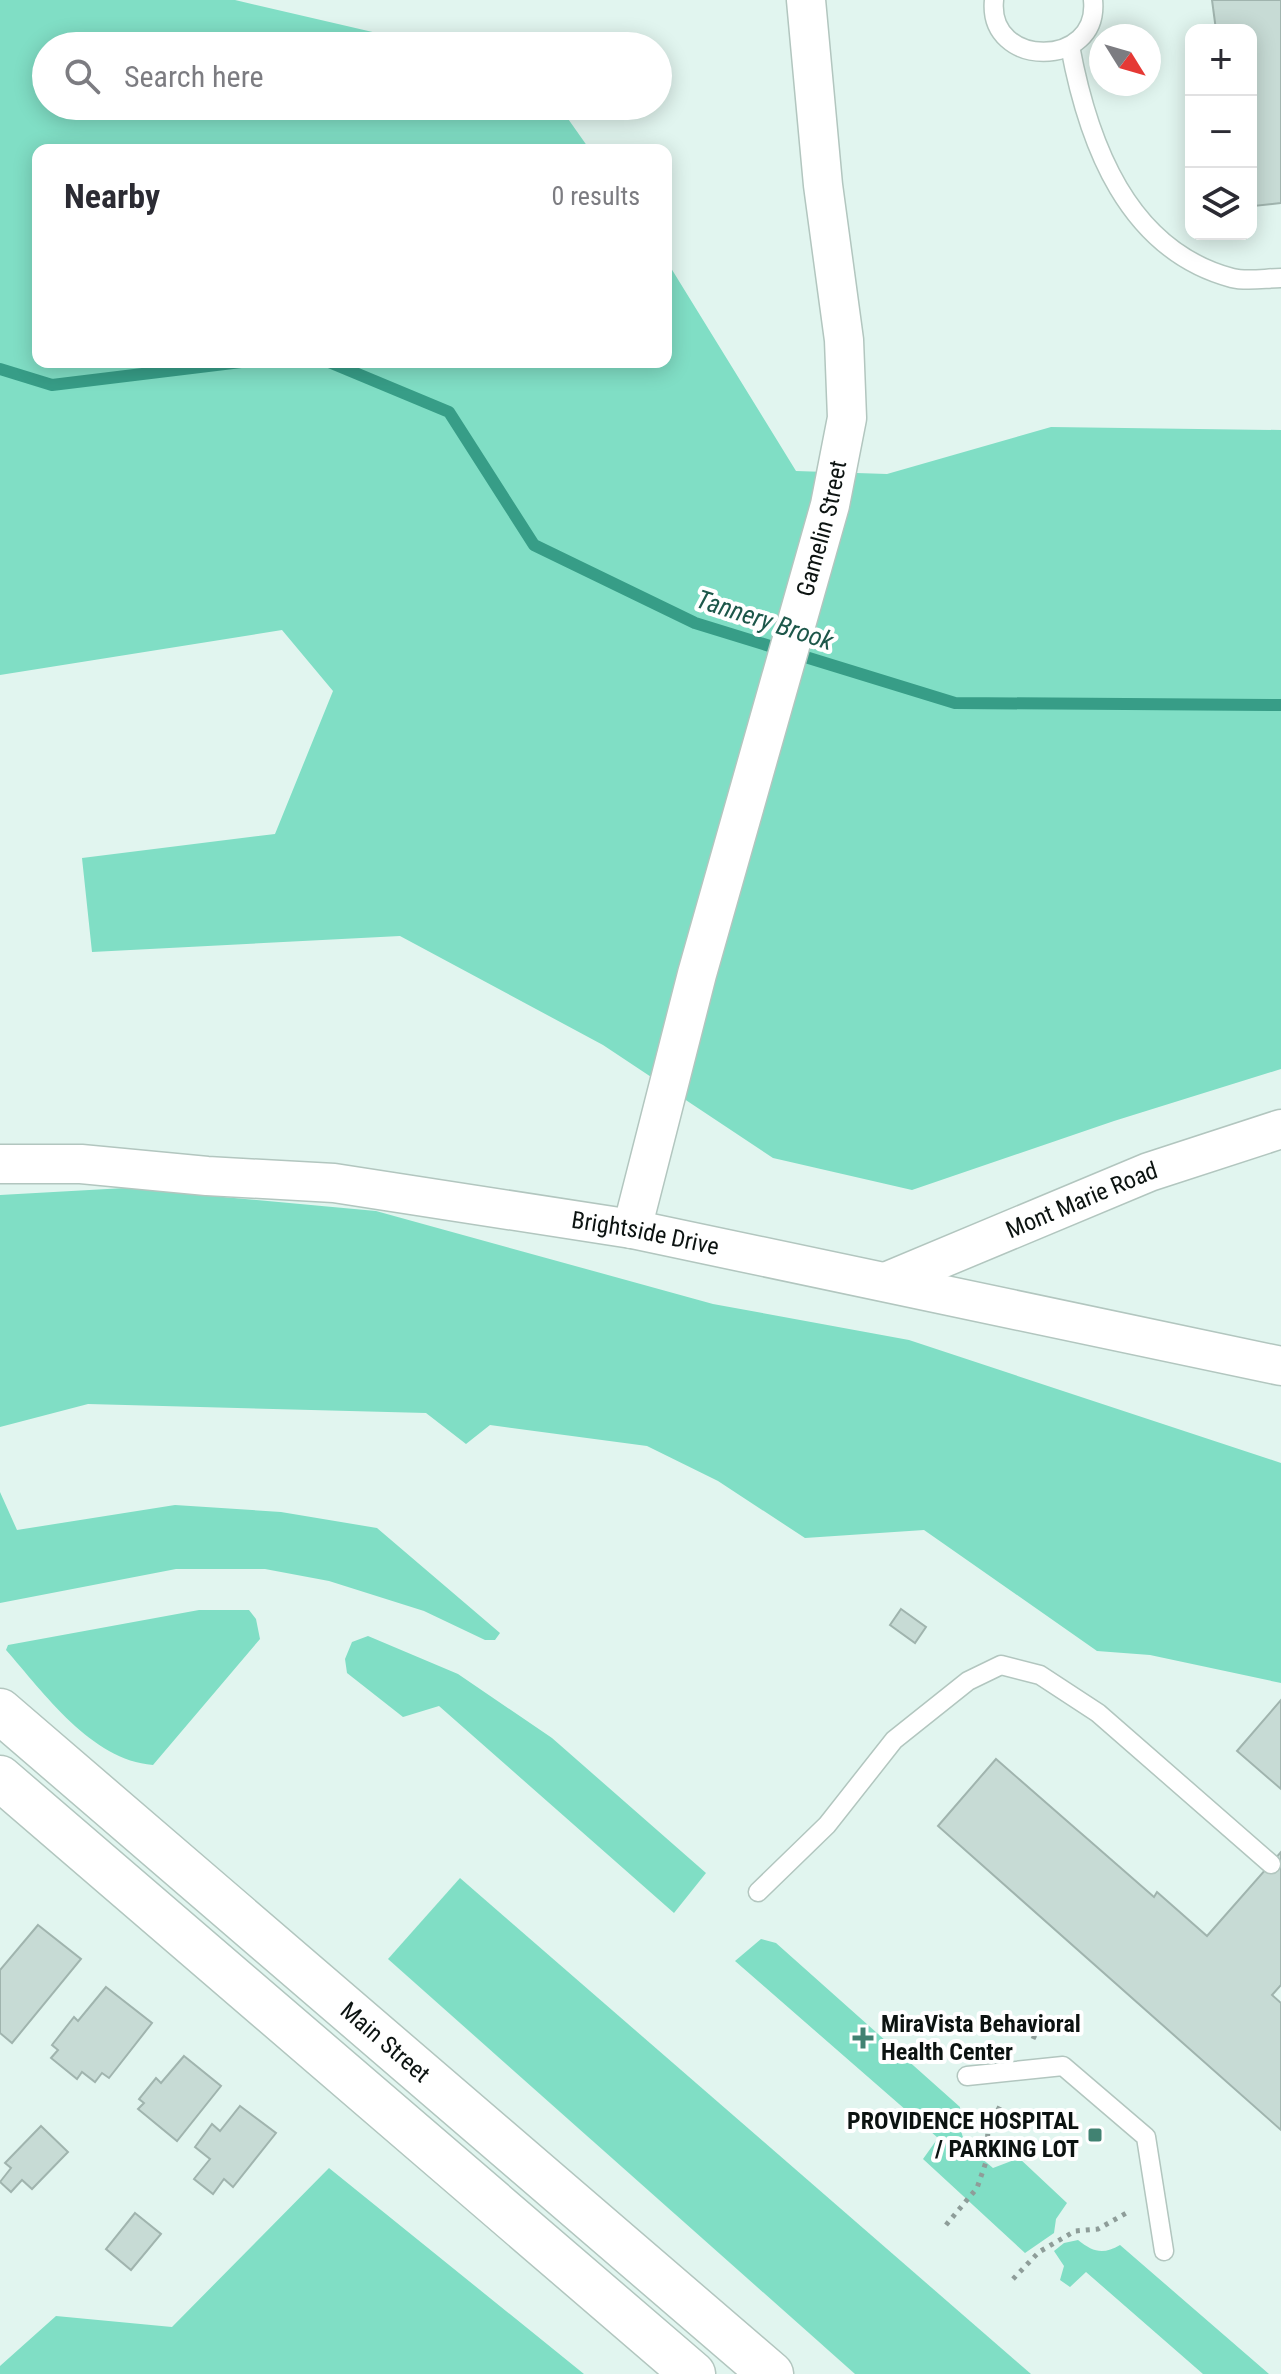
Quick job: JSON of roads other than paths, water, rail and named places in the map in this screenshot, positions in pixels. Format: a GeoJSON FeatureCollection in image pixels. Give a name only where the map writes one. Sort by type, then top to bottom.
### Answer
{"type":"FeatureCollection","features":[{"type":"Feature","properties":{"kind":"main road","name":"Main Street"},"geometry":{"type":"LineString","coordinates":[[0,1711],[771,2374]]}},
{"type":"Feature","properties":{"kind":"main road"},"geometry":{"type":"LineString","coordinates":[[0,1778],[693,2374]]}},
{"type":"Feature","properties":{"kind":"street","name":"Gamelin Street"},"geometry":{"type":"LineString","coordinates":[[632,1229],[732,854],[830,505],[847,418],[844,340],[823,185],[806,0]]}},
{"type":"Feature","properties":{"kind":"street","name":"Mont Marie Road"},"geometry":{"type":"LineString","coordinates":[[888,1281],[1149,1172],[1281,1129]]}},
{"type":"Feature","properties":{"kind":"street","name":"Brightside Drive"},"geometry":{"type":"LineString","coordinates":[[0,1164],[81,1164],[207,1176],[334,1183],[632,1229],[1281,1366]]}},
{"type":"Feature","properties":{"kind":"lane"},"geometry":{"type":"LineString","coordinates":[[994,0],[997,24],[1007,39],[1021,49],[1054,53],[1070,46],[1090,22],[1093,0]]}},
{"type":"Feature","properties":{"kind":"lane"},"geometry":{"type":"LineString","coordinates":[[1070,46],[1091,134],[1116,189],[1156,236],[1186,260],[1235,279],[1281,278]]}},
{"type":"Feature","properties":{"kind":"lane"},"geometry":{"type":"LineString","coordinates":[[758,1892],[827,1825],[894,1740],[968,1681],[1001,1665],[1040,1675],[1098,1713],[1271,1864]]}},
{"type":"Feature","properties":{"kind":"lane"},"geometry":{"type":"LineString","coordinates":[[967,2076],[1063,2066],[1146,2137],[1164,2251]]}},
{"type":"Feature","properties":{"kind":"waterway","name":"Tannery Brook"},"geometry":{"type":"LineString","coordinates":[[0,369],[52,385],[192,368]]}},
{"type":"Feature","properties":{"kind":"waterway","name":"Tannery Brook"},"geometry":{"type":"LineString","coordinates":[[343,368],[449,412],[534,545],[695,623],[955,703],[1281,705]]}},
{"type":"Feature","properties":{"kind":"place","name":"MiraVista Behavioral Health Center"},"geometry":{"type":"Point","coordinates":[863,2038]}},
{"type":"Feature","properties":{"kind":"place","name":"PROVIDENCE HOSPITAL / PARKING LOT"},"geometry":{"type":"Point","coordinates":[1095,2135]}}]}
